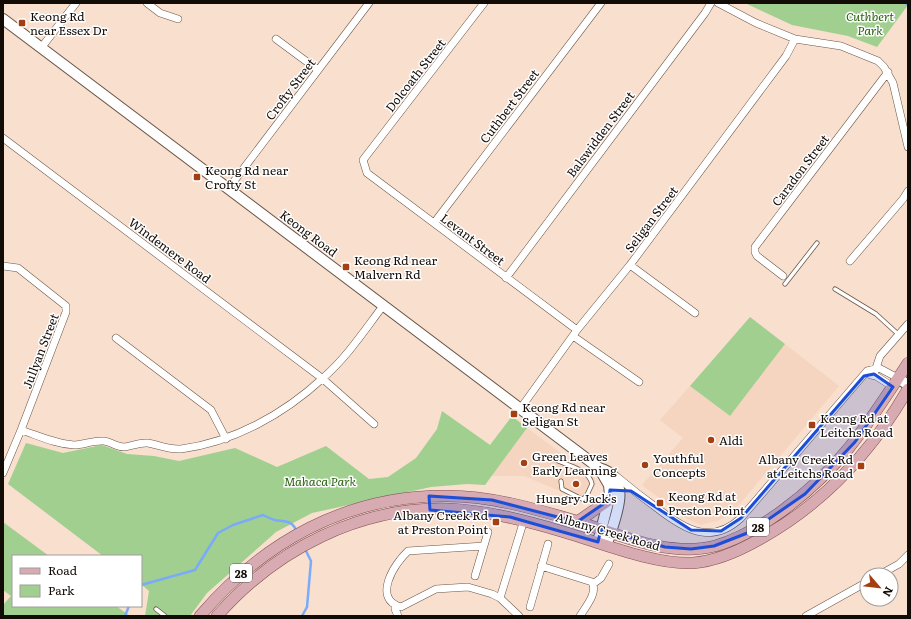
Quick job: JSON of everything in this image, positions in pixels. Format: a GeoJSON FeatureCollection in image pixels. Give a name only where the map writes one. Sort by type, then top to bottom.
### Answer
{"type":"FeatureCollection","features":[{"type":"Feature","properties":{"kind":"main road","name":"Albany Creek Road"},"geometry":{"type":"LineString","coordinates":[[200,616],[241,573],[264,554],[289,538],[312,526],[359,508],[383,502],[429,496],[496,500],[533,508],[665,547],[691,549],[726,543],[750,532],[805,494],[832,468],[863,432],[908,363]]}},
{"type":"Feature","properties":{"kind":"main road","name":"Albany Creek Road"},"geometry":{"type":"LineString","coordinates":[[217,616],[259,574],[298,548],[318,537],[370,519],[390,514],[452,509],[524,520],[640,555],[680,563],[706,561],[721,557],[750,544],[796,516],[840,479],[878,434],[907,392]]}},
{"type":"Feature","properties":{"kind":"main road"},"geometry":{"type":"LineString","coordinates":[[577,522],[613,493]]}},
{"type":"Feature","properties":{"kind":"main road"},"geometry":{"type":"LineString","coordinates":[[429,496],[430,510]]}},
{"type":"Feature","properties":{"kind":"street"},"geometry":{"type":"LineString","coordinates":[[41,48],[76,3]]}},
{"type":"Feature","properties":{"kind":"street"},"geometry":{"type":"LineString","coordinates":[[147,3],[160,13],[178,19]]}},
{"type":"Feature","properties":{"kind":"street","name":"Crofty Street"},"geometry":{"type":"LineString","coordinates":[[228,189],[369,3]]}},
{"type":"Feature","properties":{"kind":"street","name":"Dolcoath Street"},"geometry":{"type":"LineString","coordinates":[[363,160],[484,3]]}},
{"type":"Feature","properties":{"kind":"street","name":"Cuthbert Street"},"geometry":{"type":"LineString","coordinates":[[434,223],[601,3]]}},
{"type":"Feature","properties":{"kind":"street","name":"Balswidden Street"},"geometry":{"type":"LineString","coordinates":[[506,278],[711,3]]}},
{"type":"Feature","properties":{"kind":"street"},"geometry":{"type":"LineString","coordinates":[[718,3],[756,23],[795,39],[842,46],[878,61],[888,72],[896,91],[908,147]]}},
{"type":"Feature","properties":{"kind":"street","name":"Keong Road"},"geometry":{"type":"LineString","coordinates":[[3,19],[599,468],[610,471],[638,494],[691,530],[698,532],[721,531],[735,523],[867,371],[875,371]]}},
{"type":"Feature","properties":{"kind":"street","name":"Seligan Street"},"geometry":{"type":"LineString","coordinates":[[520,409],[575,333],[630,265],[786,56],[795,39]]}},
{"type":"Feature","properties":{"kind":"street"},"geometry":{"type":"LineString","coordinates":[[276,40],[318,70]]}},
{"type":"Feature","properties":{"kind":"street","name":"Caradon Street"},"geometry":{"type":"LineString","coordinates":[[785,278],[757,256],[755,247],[888,72]]}},
{"type":"Feature","properties":{"kind":"street","name":"Windemere Road"},"geometry":{"type":"LineString","coordinates":[[3,138],[323,379],[374,424]]}},
{"type":"Feature","properties":{"kind":"street","name":"Levant Street"},"geometry":{"type":"LineString","coordinates":[[363,160],[367,173],[506,278],[639,382]]}},
{"type":"Feature","properties":{"kind":"street"},"geometry":{"type":"LineString","coordinates":[[850,261],[903,199],[908,191]]}},
{"type":"Feature","properties":{"kind":"street"},"geometry":{"type":"LineString","coordinates":[[630,265],[695,313]]}},
{"type":"Feature","properties":{"kind":"street","name":"Jullyan Street"},"geometry":{"type":"LineString","coordinates":[[3,266],[18,268],[66,306],[66,312],[22,430]]}},
{"type":"Feature","properties":{"kind":"street"},"geometry":{"type":"LineString","coordinates":[[3,473],[22,430],[61,444],[76,445],[96,440],[106,441],[124,447],[147,443],[166,448],[180,449],[226,439],[252,427],[282,409],[323,379],[354,345],[383,306]]}},
{"type":"Feature","properties":{"kind":"street"},"geometry":{"type":"LineString","coordinates":[[907,392],[896,382],[875,371],[880,356],[908,324]]}},
{"type":"Feature","properties":{"kind":"street"},"geometry":{"type":"LineString","coordinates":[[116,338],[211,410],[226,439]]}},
{"type":"Feature","properties":{"kind":"street","name":"Keong Road"},"geometry":{"type":"LineString","coordinates":[[599,468],[613,493],[631,491],[638,494]]}},
{"type":"Feature","properties":{"kind":"street"},"geometry":{"type":"LineString","coordinates":[[602,543],[613,493],[614,475]]}},
{"type":"Feature","properties":{"kind":"street"},"geometry":{"type":"LineString","coordinates":[[606,530],[613,493]]}},
{"type":"Feature","properties":{"kind":"street"},"geometry":{"type":"LineString","coordinates":[[500,598],[524,520]]}},
{"type":"Feature","properties":{"kind":"street"},"geometry":{"type":"LineString","coordinates":[[475,576],[488,532]]}},
{"type":"Feature","properties":{"kind":"street"},"geometry":{"type":"LineString","coordinates":[[530,607],[548,544]]}},
{"type":"Feature","properties":{"kind":"street"},"geometry":{"type":"LineString","coordinates":[[484,546],[408,551],[391,573],[386,586],[386,594],[391,603],[400,607],[436,589],[468,588],[492,594],[500,598],[520,616]]}},
{"type":"Feature","properties":{"kind":"street"},"geometry":{"type":"LineString","coordinates":[[894,567],[908,557]]}},
{"type":"Feature","properties":{"kind":"street"},"geometry":{"type":"LineString","coordinates":[[593,584],[601,578],[609,564]]}},
{"type":"Feature","properties":{"kind":"street"},"geometry":{"type":"LineString","coordinates":[[541,566],[589,580],[593,584],[593,593],[580,616]]}},
{"type":"Feature","properties":{"kind":"street"},"geometry":{"type":"LineString","coordinates":[[806,616],[859,586]]}},
{"type":"Feature","properties":{"kind":"street"},"geometry":{"type":"LineString","coordinates":[[396,606],[395,609],[398,616]]}},
{"type":"Feature","properties":{"kind":"lane"},"geometry":{"type":"LineString","coordinates":[[785,284],[785,278],[817,243]]}},
{"type":"Feature","properties":{"kind":"lane"},"geometry":{"type":"LineString","coordinates":[[835,289],[876,314],[899,335]]}},
{"type":"Feature","properties":{"kind":"lane"},"geometry":{"type":"LineString","coordinates":[[552,458],[563,464],[574,467],[588,477],[592,484],[586,497],[582,499],[562,490],[561,481]]}},
{"type":"Feature","properties":{"kind":"lane"},"geometry":{"type":"LineString","coordinates":[[156,609],[165,616]]}},
{"type":"Feature","properties":{"kind":"highlighted area"},"geometry":{"type":"Polygon","coordinates":[[[874,374],[893,387],[855,442],[805,494],[750,532],[714,546],[691,549],[665,547],[601,529],[598,542],[510,517],[430,510],[429,496],[492,500],[577,522],[609,500],[610,490],[631,491],[691,530],[721,531],[741,518],[864,376],[874,374]]]}},
{"type":"Feature","properties":{"kind":"shaded area"},"geometry":{"type":"Polygon","coordinates":[[[785,344],[839,386],[739,505],[728,516],[720,520],[701,525],[687,519],[642,485],[683,438],[660,420],[690,386],[730,416],[785,344]]]}},
{"type":"Feature","properties":{"kind":"shaded area"},"geometry":{"type":"Polygon","coordinates":[[[527,428],[595,478],[596,484],[586,502],[524,476],[491,476],[527,428]]]}},
{"type":"Feature","properties":{"kind":"green space","name":"Cuthbert Park"},"geometry":{"type":"Polygon","coordinates":[[[745,3],[908,3],[908,5],[877,47],[848,36],[792,25],[745,3]]]}},
{"type":"Feature","properties":{"kind":"green space"},"geometry":{"type":"Polygon","coordinates":[[[750,317],[785,344],[730,416],[690,386],[750,317]]]}},
{"type":"Feature","properties":{"kind":"green space","name":"Mahaca Park"},"geometry":{"type":"Polygon","coordinates":[[[442,411],[490,445],[512,416],[527,428],[485,485],[467,484],[431,487],[312,513],[276,532],[207,593],[190,616],[145,616],[149,591],[142,585],[142,555],[102,555],[8,484],[26,443],[63,453],[102,445],[127,454],[154,456],[179,461],[235,448],[277,467],[326,446],[369,479],[388,477],[416,458],[437,429],[442,411]]]}},
{"type":"Feature","properties":{"kind":"green space"},"geometry":{"type":"Polygon","coordinates":[[[3,522],[48,555],[12,555],[12,607],[117,607],[130,616],[3,616],[3,605],[11,596],[3,590],[3,522]]]}},
{"type":"Feature","properties":{"kind":"waterway"},"geometry":{"type":"LineString","coordinates":[[142,585],[195,570],[218,533],[233,525],[263,515],[274,520],[289,522],[293,525],[297,532]]}},
{"type":"Feature","properties":{"kind":"waterway"},"geometry":{"type":"LineString","coordinates":[[302,616],[307,607],[311,561],[305,549]]}},
{"type":"Feature","properties":{"kind":"waterway"},"geometry":{"type":"LineString","coordinates":[[125,616],[129,607]]}},
{"type":"Feature","properties":{"kind":"place","name":"Keong Rd near Essex Dr"},"geometry":{"type":"Point","coordinates":[22,23]}},
{"type":"Feature","properties":{"kind":"place","name":"Keong Rd near Crofty St"},"geometry":{"type":"Point","coordinates":[197,177]}},
{"type":"Feature","properties":{"kind":"place","name":"Keong Rd near Malvern Rd"},"geometry":{"type":"Point","coordinates":[346,267]}},
{"type":"Feature","properties":{"kind":"place","name":"Keong Rd near Seligan St"},"geometry":{"type":"Point","coordinates":[514,414]}},
{"type":"Feature","properties":{"kind":"place","name":"Keong Rd at Leitchs Road"},"geometry":{"type":"Point","coordinates":[812,425]}},
{"type":"Feature","properties":{"kind":"place","name":"Aldi"},"geometry":{"type":"Point","coordinates":[711,440]}},
{"type":"Feature","properties":{"kind":"place","name":"Green Leaves Early Learning"},"geometry":{"type":"Point","coordinates":[524,463]}},
{"type":"Feature","properties":{"kind":"place","name":"Youthful Concepts"},"geometry":{"type":"Point","coordinates":[645,465]}},
{"type":"Feature","properties":{"kind":"place","name":"Albany Creek Rd at Leitchs Road"},"geometry":{"type":"Point","coordinates":[861,466]}},
{"type":"Feature","properties":{"kind":"place","name":"Hungry Jack's"},"geometry":{"type":"Point","coordinates":[576,484]}},
{"type":"Feature","properties":{"kind":"place","name":"Keong Rd at Preston Point"},"geometry":{"type":"Point","coordinates":[660,503]}},
{"type":"Feature","properties":{"kind":"place","name":"Albany Creek Rd at Preston Point"},"geometry":{"type":"Point","coordinates":[496,522]}}]}
